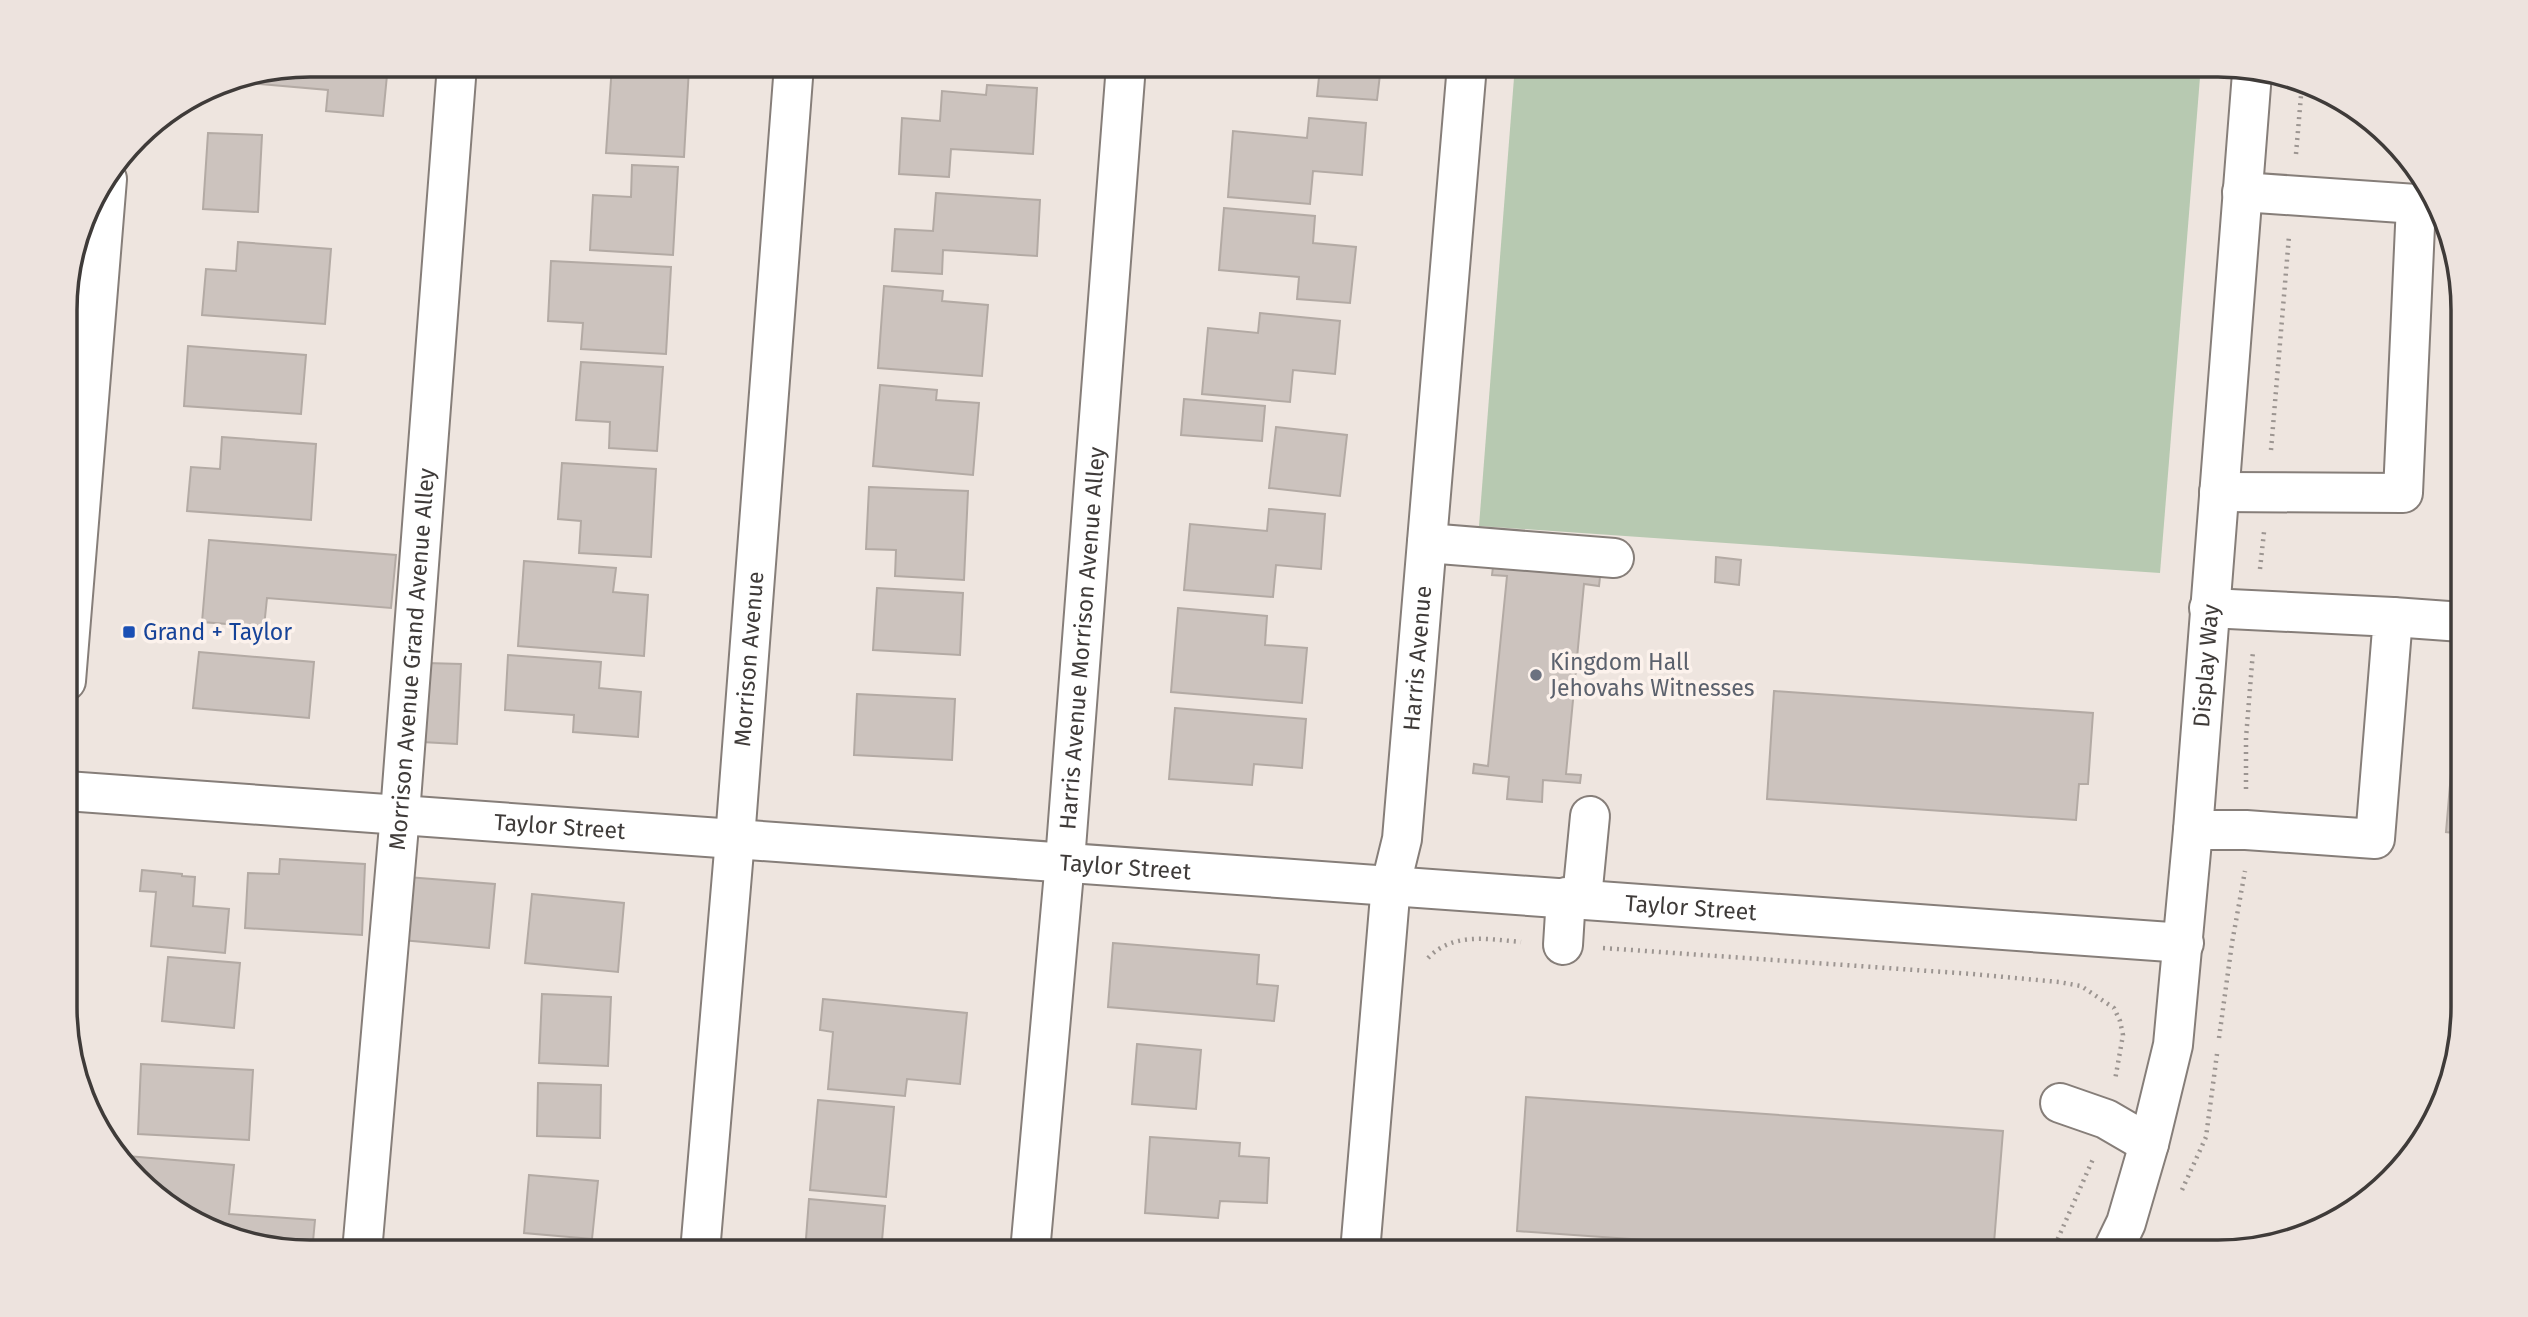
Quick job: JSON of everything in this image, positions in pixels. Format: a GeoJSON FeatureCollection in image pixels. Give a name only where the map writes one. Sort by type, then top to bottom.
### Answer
{"type":"FeatureCollection","features":[{"type":"Feature","properties":{"kind":"street","name":"Morrison Avenue Grand Avenue Alley"},"geometry":{"type":"LineString","coordinates":[[363,1240],[400,814],[456,77]]}},
{"type":"Feature","properties":{"kind":"street","name":"Morrison Avenue"},"geometry":{"type":"LineString","coordinates":[[701,1240],[735,839],[793,77]]}},
{"type":"Feature","properties":{"kind":"street","name":"Harris Avenue Morrison Avenue Alley"},"geometry":{"type":"LineString","coordinates":[[1031,1240],[1065,861],[1125,77]]}},
{"type":"Feature","properties":{"kind":"street","name":"Harris Avenue"},"geometry":{"type":"LineString","coordinates":[[1361,1240],[1391,884],[1402,839],[1466,77]]}},
{"type":"Feature","properties":{"kind":"street","name":"Display Way"},"geometry":{"type":"LineString","coordinates":[[2118,1240],[2126,1223],[2149,1144],[2173,1045],[2184,943],[2251,79]]}},
{"type":"Feature","properties":{"kind":"street"},"geometry":{"type":"LineString","coordinates":[[2219,492],[2403,493],[2424,202],[2242,192]]}},
{"type":"Feature","properties":{"kind":"street"},"geometry":{"type":"LineString","coordinates":[[77,546],[105,199]]}},
{"type":"Feature","properties":{"kind":"street"},"geometry":{"type":"LineString","coordinates":[[1427,543],[1614,558]]}},
{"type":"Feature","properties":{"kind":"street"},"geometry":{"type":"LineString","coordinates":[[2209,608],[2451,621]]}},
{"type":"Feature","properties":{"kind":"street"},"geometry":{"type":"LineString","coordinates":[[2193,830],[2246,830],[2375,839],[2393,617]]}},
{"type":"Feature","properties":{"kind":"street","name":"Taylor Street"},"geometry":{"type":"LineString","coordinates":[[77,792],[2184,943]]}},
{"type":"Feature","properties":{"kind":"street"},"geometry":{"type":"LineString","coordinates":[[1563,945],[1590,816]]}},
{"type":"Feature","properties":{"kind":"street"},"geometry":{"type":"LineString","coordinates":[[2060,1103],[2106,1118],[2149,1144]]}},
{"type":"Feature","properties":{"kind":"path"},"geometry":{"type":"LineString","coordinates":[[1421,965],[1437,949],[1456,940],[1478,939],[1972,974],[2081,986],[2114,1008],[2121,1028],[2121,1054],[2099,1145],[2057,1240]]}},
{"type":"Feature","properties":{"kind":"green space"},"geometry":{"type":"Polygon","coordinates":[[[1514,77],[2200,77],[2160,573],[1479,526],[1514,77]]]}},
{"type":"Feature","properties":{"kind":"building"},"geometry":{"type":"Polygon","coordinates":[[[310,77],[387,77],[383,116],[326,111],[328,90],[256,84],[310,77]]]}},
{"type":"Feature","properties":{"kind":"building"},"geometry":{"type":"Polygon","coordinates":[[[611,77],[688,77],[684,157],[606,153],[611,77]]]}},
{"type":"Feature","properties":{"kind":"building"},"geometry":{"type":"Polygon","coordinates":[[[1319,77],[1380,77],[1377,100],[1317,96],[1319,77]]]}},
{"type":"Feature","properties":{"kind":"building"},"geometry":{"type":"Polygon","coordinates":[[[987,85],[1037,88],[1033,154],[951,149],[949,177],[899,174],[902,118],[940,121],[942,91],[986,95],[987,85]]]}},
{"type":"Feature","properties":{"kind":"building"},"geometry":{"type":"Polygon","coordinates":[[[1309,118],[1366,123],[1362,175],[1313,171],[1310,204],[1228,197],[1233,131],[1307,138],[1309,118]]]}},
{"type":"Feature","properties":{"kind":"building"},"geometry":{"type":"Polygon","coordinates":[[[208,133],[262,135],[258,212],[203,209],[208,133]]]}},
{"type":"Feature","properties":{"kind":"building"},"geometry":{"type":"Polygon","coordinates":[[[632,165],[678,167],[673,255],[590,250],[593,195],[631,197],[632,165]]]}},
{"type":"Feature","properties":{"kind":"building"},"geometry":{"type":"Polygon","coordinates":[[[936,193],[1040,200],[1037,256],[943,250],[942,274],[892,271],[895,229],[933,231],[936,193]]]}},
{"type":"Feature","properties":{"kind":"building"},"geometry":{"type":"Polygon","coordinates":[[[1224,208],[1315,216],[1313,243],[1356,247],[1350,303],[1297,299],[1299,277],[1219,270],[1224,208]]]}},
{"type":"Feature","properties":{"kind":"building"},"geometry":{"type":"Polygon","coordinates":[[[238,242],[331,249],[325,324],[202,315],[206,269],[236,271],[238,242]]]}},
{"type":"Feature","properties":{"kind":"building"},"geometry":{"type":"Polygon","coordinates":[[[551,261],[671,267],[666,354],[581,349],[583,323],[548,321],[551,261]]]}},
{"type":"Feature","properties":{"kind":"building"},"geometry":{"type":"Polygon","coordinates":[[[884,286],[943,291],[942,301],[988,305],[982,376],[878,368],[884,286]]]}},
{"type":"Feature","properties":{"kind":"building"},"geometry":{"type":"Polygon","coordinates":[[[1260,313],[1340,321],[1335,374],[1293,370],[1290,402],[1202,394],[1208,328],[1258,333],[1260,313]]]}},
{"type":"Feature","properties":{"kind":"building"},"geometry":{"type":"Polygon","coordinates":[[[188,346],[306,355],[301,414],[184,406],[188,346]]]}},
{"type":"Feature","properties":{"kind":"building"},"geometry":{"type":"Polygon","coordinates":[[[581,362],[663,367],[657,451],[609,448],[610,422],[576,420],[581,362]]]}},
{"type":"Feature","properties":{"kind":"building"},"geometry":{"type":"Polygon","coordinates":[[[880,385],[937,390],[936,400],[979,403],[973,475],[873,466],[880,385]]]}},
{"type":"Feature","properties":{"kind":"building"},"geometry":{"type":"Polygon","coordinates":[[[1184,399],[1265,406],[1262,441],[1181,435],[1184,399]]]}},
{"type":"Feature","properties":{"kind":"building"},"geometry":{"type":"Polygon","coordinates":[[[1276,427],[1347,435],[1340,496],[1269,488],[1276,427]]]}},
{"type":"Feature","properties":{"kind":"building"},"geometry":{"type":"Polygon","coordinates":[[[222,437],[316,444],[311,520],[187,511],[191,467],[220,469],[222,437]]]}},
{"type":"Feature","properties":{"kind":"building"},"geometry":{"type":"Polygon","coordinates":[[[562,463],[656,469],[651,557],[579,553],[581,521],[558,519],[562,463]]]}},
{"type":"Feature","properties":{"kind":"building"},"geometry":{"type":"Polygon","coordinates":[[[869,487],[968,491],[964,580],[895,576],[896,550],[866,549],[869,487]]]}},
{"type":"Feature","properties":{"kind":"building"},"geometry":{"type":"Polygon","coordinates":[[[1269,509],[1325,514],[1321,569],[1276,565],[1273,597],[1184,590],[1190,524],[1267,531],[1269,509]]]}},
{"type":"Feature","properties":{"kind":"building"},"geometry":{"type":"Polygon","coordinates":[[[209,540],[396,555],[391,608],[267,598],[264,627],[202,622],[209,540]]]}},
{"type":"Feature","properties":{"kind":"building"},"geometry":{"type":"Polygon","coordinates":[[[1716,557],[1741,560],[1739,585],[1715,582],[1716,557]]]}},
{"type":"Feature","properties":{"kind":"building"},"geometry":{"type":"Polygon","coordinates":[[[524,561],[616,568],[613,592],[648,595],[644,656],[518,646],[524,561]]]}},
{"type":"Feature","properties":{"kind":"building","name":"Kingdom Hall Jehovahs Witnesses"},"geometry":{"type":"Polygon","coordinates":[[[1493,567],[1600,577],[1599,586],[1584,584],[1566,774],[1581,775],[1580,783],[1543,780],[1542,802],[1507,799],[1509,777],[1473,773],[1474,764],[1488,766],[1507,576],[1492,575],[1493,567]]]}},
{"type":"Feature","properties":{"kind":"building"},"geometry":{"type":"Polygon","coordinates":[[[877,588],[963,593],[960,655],[873,650],[877,588]]]}},
{"type":"Feature","properties":{"kind":"building"},"geometry":{"type":"Polygon","coordinates":[[[1178,608],[1267,616],[1265,645],[1307,648],[1302,703],[1171,692],[1178,608]]]}},
{"type":"Feature","properties":{"kind":"building"},"geometry":{"type":"Polygon","coordinates":[[[199,652],[314,662],[309,718],[193,708],[199,652]]]}},
{"type":"Feature","properties":{"kind":"building"},"geometry":{"type":"Polygon","coordinates":[[[508,655],[601,662],[599,688],[641,692],[638,737],[573,732],[574,715],[505,710],[508,655]]]}},
{"type":"Feature","properties":{"kind":"building"},"geometry":{"type":"Polygon","coordinates":[[[426,663],[461,664],[457,744],[422,742],[426,663]]]}},
{"type":"Feature","properties":{"kind":"building"},"geometry":{"type":"Polygon","coordinates":[[[1774,691],[2093,713],[2088,784],[2079,784],[2076,820],[1767,799],[1774,691]]]}},
{"type":"Feature","properties":{"kind":"building"},"geometry":{"type":"Polygon","coordinates":[[[857,694],[955,699],[952,760],[854,755],[857,694]]]}},
{"type":"Feature","properties":{"kind":"building"},"geometry":{"type":"Polygon","coordinates":[[[1175,708],[1306,719],[1302,768],[1254,764],[1252,785],[1169,779],[1175,708]]]}},
{"type":"Feature","properties":{"kind":"building"},"geometry":{"type":"Polygon","coordinates":[[[2451,773],[2451,833],[2446,832],[2451,773]]]}},
{"type":"Feature","properties":{"kind":"building"},"geometry":{"type":"Polygon","coordinates":[[[280,859],[365,864],[362,935],[245,928],[248,873],[279,874],[280,859]]]}},
{"type":"Feature","properties":{"kind":"building"},"geometry":{"type":"Polygon","coordinates":[[[142,870],[195,877],[193,906],[229,909],[225,953],[151,946],[156,892],[140,891],[142,870]]]}},
{"type":"Feature","properties":{"kind":"building"},"geometry":{"type":"Polygon","coordinates":[[[407,877],[495,884],[489,948],[402,940],[407,877]]]}},
{"type":"Feature","properties":{"kind":"building"},"geometry":{"type":"Polygon","coordinates":[[[532,894],[624,903],[618,972],[525,963],[532,894]]]}},
{"type":"Feature","properties":{"kind":"building"},"geometry":{"type":"Polygon","coordinates":[[[1113,943],[1259,955],[1257,984],[1278,986],[1274,1021],[1108,1007],[1113,943]]]}},
{"type":"Feature","properties":{"kind":"building"},"geometry":{"type":"Polygon","coordinates":[[[168,957],[240,963],[234,1028],[162,1021],[168,957]]]}},
{"type":"Feature","properties":{"kind":"building"},"geometry":{"type":"Polygon","coordinates":[[[542,994],[611,997],[608,1066],[539,1063],[542,994]]]}},
{"type":"Feature","properties":{"kind":"building"},"geometry":{"type":"Polygon","coordinates":[[[823,999],[967,1013],[960,1084],[907,1079],[905,1096],[828,1089],[833,1032],[820,1030],[823,999]]]}},
{"type":"Feature","properties":{"kind":"building"},"geometry":{"type":"Polygon","coordinates":[[[1137,1044],[1201,1050],[1196,1109],[1132,1104],[1137,1044]]]}},
{"type":"Feature","properties":{"kind":"building"},"geometry":{"type":"Polygon","coordinates":[[[141,1064],[253,1070],[249,1140],[138,1134],[141,1064]]]}},
{"type":"Feature","properties":{"kind":"building"},"geometry":{"type":"Polygon","coordinates":[[[538,1083],[601,1085],[600,1138],[537,1136],[538,1083]]]}},
{"type":"Feature","properties":{"kind":"building"},"geometry":{"type":"Polygon","coordinates":[[[1526,1097],[2003,1131],[1994,1240],[1645,1240],[1517,1231],[1526,1097]]]}},
{"type":"Feature","properties":{"kind":"building"},"geometry":{"type":"Polygon","coordinates":[[[818,1100],[894,1107],[886,1197],[810,1190],[818,1100]]]}},
{"type":"Feature","properties":{"kind":"building"},"geometry":{"type":"Polygon","coordinates":[[[1150,1137],[1240,1143],[1239,1156],[1269,1158],[1267,1203],[1220,1201],[1218,1218],[1145,1213],[1150,1137]]]}},
{"type":"Feature","properties":{"kind":"building"},"geometry":{"type":"Polygon","coordinates":[[[131,1156],[234,1165],[229,1214],[315,1220],[313,1240],[279,1238],[249,1232],[207,1216],[180,1201],[156,1182],[131,1156]]]}},
{"type":"Feature","properties":{"kind":"building"},"geometry":{"type":"Polygon","coordinates":[[[529,1175],[598,1181],[592,1239],[524,1233],[529,1175]]]}},
{"type":"Feature","properties":{"kind":"building"},"geometry":{"type":"Polygon","coordinates":[[[809,1199],[885,1206],[882,1240],[806,1240],[809,1199]]]}},
{"type":"Feature","properties":{"kind":"place","name":"Grand + Taylor"},"geometry":{"type":"Point","coordinates":[129,632]}},
{"type":"Feature","properties":{"kind":"place","name":"Kingdom Hall Jehovahs Witnesses"},"geometry":{"type":"Point","coordinates":[1536,675]}}]}
